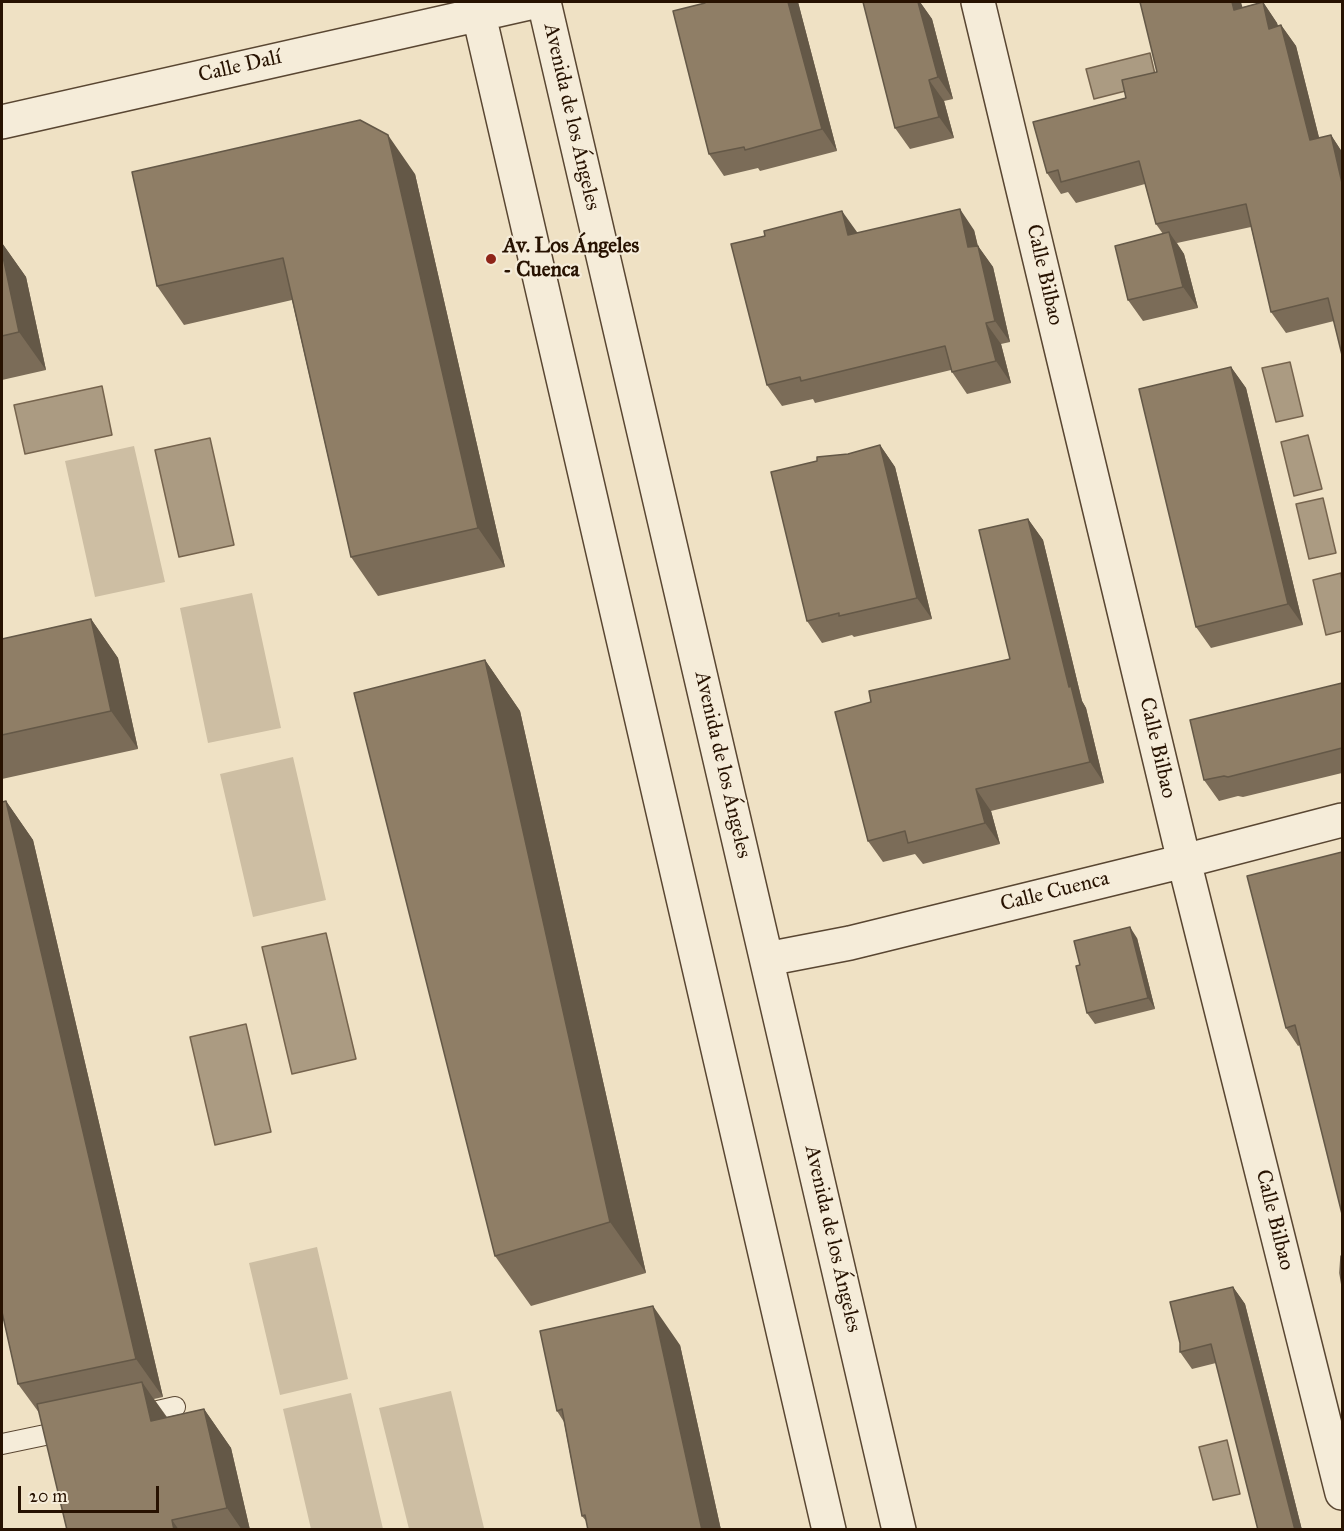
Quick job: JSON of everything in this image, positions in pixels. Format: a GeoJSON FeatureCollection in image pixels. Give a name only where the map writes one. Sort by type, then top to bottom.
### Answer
{"type":"FeatureCollection","features":[{"type":"Feature","properties":{"kind":"street","name":"Calle Dalí"},"geometry":{"type":"LineString","coordinates":[[2,122],[478,8],[534,2]]}},
{"type":"Feature","properties":{"kind":"street","name":"Avenida de los Ángeles"},"geometry":{"type":"LineString","coordinates":[[544,2],[900,1530]]}},
{"type":"Feature","properties":{"kind":"street","name":"Calle Bilbao"},"geometry":{"type":"LineString","coordinates":[[978,2],[1184,861],[1342,1492]]}},
{"type":"Feature","properties":{"kind":"street"},"geometry":{"type":"LineString","coordinates":[[478,8],[829,1530]]}},
{"type":"Feature","properties":{"kind":"street","name":"Calle Cuenca"},"geometry":{"type":"LineString","coordinates":[[767,959],[850,942],[1342,820]]}},
{"type":"Feature","properties":{"kind":"lane"},"geometry":{"type":"LineString","coordinates":[[117,1420],[176,1407]]}},
{"type":"Feature","properties":{"kind":"lane"},"geometry":{"type":"LineString","coordinates":[[2,1444],[83,1427]]}},
{"type":"Feature","properties":{"kind":"shaded area"},"geometry":{"type":"Polygon","coordinates":[[[1150,53],[1157,83],[1094,99],[1086,69],[1150,53]]]}},
{"type":"Feature","properties":{"kind":"shaded area"},"geometry":{"type":"Polygon","coordinates":[[[1290,362],[1303,416],[1276,422],[1262,368],[1290,362]]]}},
{"type":"Feature","properties":{"kind":"shaded area"},"geometry":{"type":"Polygon","coordinates":[[[102,386],[112,435],[25,454],[14,405],[102,386]]]}},
{"type":"Feature","properties":{"kind":"shaded area"},"geometry":{"type":"Polygon","coordinates":[[[1308,435],[1322,489],[1294,496],[1281,442],[1308,435]]]}},
{"type":"Feature","properties":{"kind":"shaded area"},"geometry":{"type":"Polygon","coordinates":[[[210,438],[234,545],[179,557],[155,450],[210,438]]]}},
{"type":"Feature","properties":{"kind":"shaded area"},"geometry":{"type":"Polygon","coordinates":[[[134,446],[165,582],[95,597],[65,461],[134,446]]]}},
{"type":"Feature","properties":{"kind":"shaded area"},"geometry":{"type":"Polygon","coordinates":[[[1323,498],[1336,553],[1309,559],[1296,504],[1323,498]]]}},
{"type":"Feature","properties":{"kind":"shaded area"},"geometry":{"type":"Polygon","coordinates":[[[1341,573],[1342,631],[1326,635],[1313,580],[1341,573]]]}},
{"type":"Feature","properties":{"kind":"shaded area"},"geometry":{"type":"Polygon","coordinates":[[[252,593],[281,728],[208,743],[180,608],[252,593]]]}},
{"type":"Feature","properties":{"kind":"shaded area"},"geometry":{"type":"Polygon","coordinates":[[[293,757],[326,900],[253,917],[220,774],[293,757]]]}},
{"type":"Feature","properties":{"kind":"shaded area"},"geometry":{"type":"Polygon","coordinates":[[[326,933],[356,1059],[292,1074],[262,947],[326,933]]]}},
{"type":"Feature","properties":{"kind":"shaded area"},"geometry":{"type":"Polygon","coordinates":[[[246,1024],[271,1132],[215,1145],[190,1037],[246,1024]]]}},
{"type":"Feature","properties":{"kind":"shaded area"},"geometry":{"type":"Polygon","coordinates":[[[317,1247],[348,1379],[280,1395],[249,1263],[317,1247]]]}},
{"type":"Feature","properties":{"kind":"shaded area"},"geometry":{"type":"Polygon","coordinates":[[[451,1391],[484,1528],[409,1529],[379,1408],[451,1391]]]}},
{"type":"Feature","properties":{"kind":"shaded area"},"geometry":{"type":"Polygon","coordinates":[[[351,1393],[383,1529],[311,1529],[283,1409],[351,1393]]]}},
{"type":"Feature","properties":{"kind":"shaded area"},"geometry":{"type":"Polygon","coordinates":[[[1227,1440],[1240,1494],[1213,1500],[1199,1447],[1227,1440]]]}},
{"type":"Feature","properties":{"kind":"building"},"geometry":{"type":"Polygon","coordinates":[[[704,2],[788,2],[822,129],[745,150],[744,147],[709,154],[673,11],[704,2]]]}},
{"type":"Feature","properties":{"kind":"building"},"geometry":{"type":"Polygon","coordinates":[[[863,2],[918,2],[938,77],[929,80],[939,117],[895,128],[863,2]]]}},
{"type":"Feature","properties":{"kind":"building"},"geometry":{"type":"Polygon","coordinates":[[[1140,2],[1232,2],[1234,10],[1263,2],[1269,29],[1281,25],[1310,140],[1331,135],[1342,183],[1342,355],[1328,298],[1271,312],[1246,204],[1156,224],[1139,161],[1061,182],[1058,170],[1047,173],[1033,122],[1126,98],[1122,80],[1157,72],[1140,2]]]}},
{"type":"Feature","properties":{"kind":"building"},"geometry":{"type":"Polygon","coordinates":[[[360,120],[388,135],[478,528],[351,557],[283,258],[157,286],[132,172],[360,120]]]}},
{"type":"Feature","properties":{"kind":"building"},"geometry":{"type":"Polygon","coordinates":[[[960,209],[968,247],[978,246],[995,321],[986,323],[996,361],[952,372],[945,346],[801,381],[800,377],[767,385],[731,244],[765,236],[764,231],[842,211],[848,235],[960,209]]]}},
{"type":"Feature","properties":{"kind":"building"},"geometry":{"type":"Polygon","coordinates":[[[1169,232],[1183,287],[1128,300],[1115,246],[1169,232]]]}},
{"type":"Feature","properties":{"kind":"building"},"geometry":{"type":"Polygon","coordinates":[[[2,252],[19,332],[2,336],[2,252]]]}},
{"type":"Feature","properties":{"kind":"building"},"geometry":{"type":"Polygon","coordinates":[[[1231,367],[1288,604],[1196,627],[1139,389],[1231,367]]]}},
{"type":"Feature","properties":{"kind":"building"},"geometry":{"type":"Polygon","coordinates":[[[880,445],[917,598],[807,621],[771,472],[817,461],[817,457],[848,454],[880,445]]]}},
{"type":"Feature","properties":{"kind":"building"},"geometry":{"type":"Polygon","coordinates":[[[1028,519],[1069,687],[1071,686],[1090,762],[976,789],[985,823],[908,843],[905,831],[868,841],[835,712],[871,702],[869,691],[1010,659],[979,530],[1028,519]]]}},
{"type":"Feature","properties":{"kind":"building"},"geometry":{"type":"Polygon","coordinates":[[[91,619],[111,711],[2,735],[2,639],[91,619]]]}},
{"type":"Feature","properties":{"kind":"building"},"geometry":{"type":"Polygon","coordinates":[[[485,660],[610,1222],[495,1256],[354,693],[485,660]]]}},
{"type":"Feature","properties":{"kind":"building"},"geometry":{"type":"Polygon","coordinates":[[[1342,683],[1342,748],[1228,777],[1204,780],[1190,720],[1342,683]]]}},
{"type":"Feature","properties":{"kind":"building"},"geometry":{"type":"Polygon","coordinates":[[[6,801],[136,1359],[18,1384],[2,1312],[2,802],[6,801]]]}},
{"type":"Feature","properties":{"kind":"building"},"geometry":{"type":"Polygon","coordinates":[[[1342,852],[1342,1214],[1295,1025],[1286,1028],[1247,876],[1342,852]]]}},
{"type":"Feature","properties":{"kind":"building"},"geometry":{"type":"Polygon","coordinates":[[[1130,927],[1148,998],[1087,1013],[1076,966],[1080,965],[1074,941],[1130,927]]]}},
{"type":"Feature","properties":{"kind":"building"},"geometry":{"type":"Polygon","coordinates":[[[1342,1256],[1342,1286],[1340,1273],[1342,1256]]]}},
{"type":"Feature","properties":{"kind":"building"},"geometry":{"type":"Polygon","coordinates":[[[1233,1287],[1295,1530],[1258,1530],[1211,1344],[1180,1352],[1170,1302],[1233,1287]]]}},
{"type":"Feature","properties":{"kind":"building"},"geometry":{"type":"Polygon","coordinates":[[[653,1306],[702,1530],[588,1530],[585,1515],[582,1516],[562,1409],[557,1411],[540,1331],[653,1306]]]}},
{"type":"Feature","properties":{"kind":"building"},"geometry":{"type":"Polygon","coordinates":[[[142,1382],[151,1421],[204,1409],[227,1508],[172,1520],[174,1530],[67,1530],[37,1404],[142,1382]]]}},
{"type":"Feature","properties":{"kind":"place","name":"Av. Los Ángeles - Cuenca"},"geometry":{"type":"Point","coordinates":[491,259]}}]}
